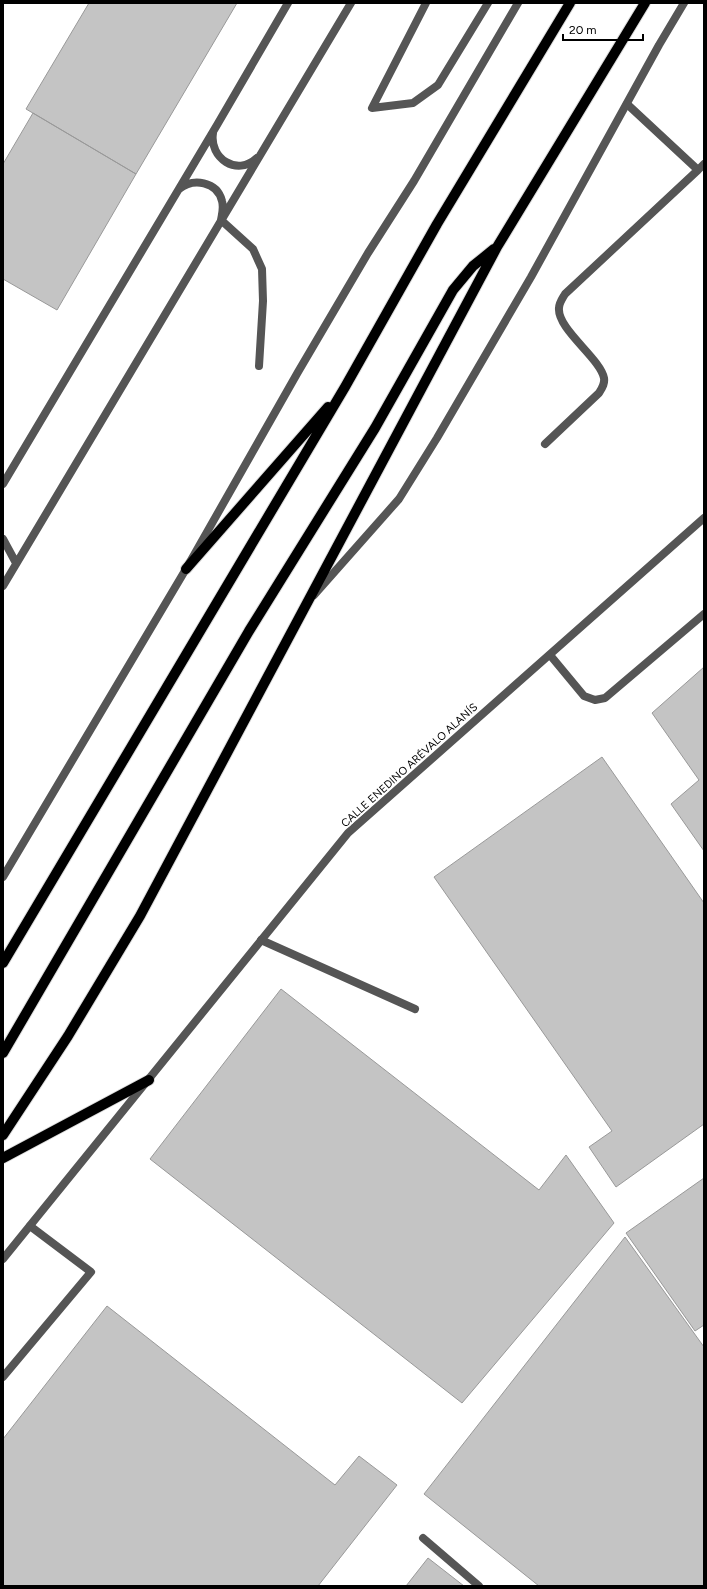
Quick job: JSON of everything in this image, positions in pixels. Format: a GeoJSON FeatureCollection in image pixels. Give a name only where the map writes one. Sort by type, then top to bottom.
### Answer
{"type":"FeatureCollection","features":[{"type":"Feature","properties":{"kind":"main road"},"geometry":{"type":"LineString","coordinates":[[3,963],[345,387],[437,224],[570,3]]}},
{"type":"Feature","properties":{"kind":"main road"},"geometry":{"type":"LineString","coordinates":[[3,1135],[68,1036],[140,916],[497,246],[645,3]]}},
{"type":"Feature","properties":{"kind":"main road"},"geometry":{"type":"LineString","coordinates":[[3,1053],[249,631],[374,428],[454,290],[473,266],[497,246]]}},
{"type":"Feature","properties":{"kind":"main road"},"geometry":{"type":"LineString","coordinates":[[186,569],[345,387]]}},
{"type":"Feature","properties":{"kind":"main road"},"geometry":{"type":"LineString","coordinates":[[3,1158],[149,1080]]}},
{"type":"Feature","properties":{"kind":"street"},"geometry":{"type":"LineString","coordinates":[[3,484],[288,3]]}},
{"type":"Feature","properties":{"kind":"street"},"geometry":{"type":"LineString","coordinates":[[3,586],[220,220],[351,3]]}},
{"type":"Feature","properties":{"kind":"street"},"geometry":{"type":"LineString","coordinates":[[426,3],[372,108],[413,103],[438,85],[488,3]]}},
{"type":"Feature","properties":{"kind":"street"},"geometry":{"type":"LineString","coordinates":[[3,877],[186,569],[298,372],[368,253],[414,181],[518,3]]}},
{"type":"Feature","properties":{"kind":"street"},"geometry":{"type":"LineString","coordinates":[[307,603],[399,499],[437,438],[531,277],[684,3]]}},
{"type":"Feature","properties":{"kind":"street"},"geometry":{"type":"LineString","coordinates":[[545,444],[600,393],[604,384],[604,377],[598,366],[571,334],[560,317],[560,302],[565,294],[701,167],[627,104]]}},
{"type":"Feature","properties":{"kind":"street"},"geometry":{"type":"LineString","coordinates":[[217,125],[213,134],[212,144],[216,153],[223,160],[232,165],[242,165],[253,161],[260,154]]}},
{"type":"Feature","properties":{"kind":"street"},"geometry":{"type":"LineString","coordinates":[[177,191],[184,185],[193,182],[202,182],[211,186],[218,193],[222,201],[223,211],[220,220]]}},
{"type":"Feature","properties":{"kind":"street"},"geometry":{"type":"LineString","coordinates":[[220,220],[253,250],[262,269],[263,301],[259,366]]}},
{"type":"Feature","properties":{"kind":"street","name":"CALLE ENEDINO ARÉVALO ALANÍS"},"geometry":{"type":"LineString","coordinates":[[3,1259],[348,833],[704,518]]}},
{"type":"Feature","properties":{"kind":"street"},"geometry":{"type":"LineString","coordinates":[[3,539],[16,563]]}},
{"type":"Feature","properties":{"kind":"street"},"geometry":{"type":"LineString","coordinates":[[550,654],[584,696],[595,700],[605,698],[704,614]]}},
{"type":"Feature","properties":{"kind":"street"},"geometry":{"type":"LineString","coordinates":[[261,940],[415,1009]]}},
{"type":"Feature","properties":{"kind":"street"},"geometry":{"type":"LineString","coordinates":[[3,1377],[91,1272],[30,1226]]}},
{"type":"Feature","properties":{"kind":"street"},"geometry":{"type":"LineString","coordinates":[[423,1538],[479,1586]]}},
{"type":"Feature","properties":{"kind":"building"},"geometry":{"type":"Polygon","coordinates":[[[89,3],[237,3],[136,174],[26,109],[89,3]]]}},
{"type":"Feature","properties":{"kind":"building"},"geometry":{"type":"Polygon","coordinates":[[[33,113],[136,174],[57,310],[3,279],[3,164],[33,113]]]}},
{"type":"Feature","properties":{"kind":"building"},"geometry":{"type":"Polygon","coordinates":[[[704,667],[704,851],[671,804],[699,780],[652,713],[704,667]]]}},
{"type":"Feature","properties":{"kind":"building"},"geometry":{"type":"Polygon","coordinates":[[[602,757],[704,903],[704,1124],[616,1187],[589,1147],[612,1131],[434,877],[602,757]]]}},
{"type":"Feature","properties":{"kind":"building"},"geometry":{"type":"Polygon","coordinates":[[[281,989],[539,1190],[566,1155],[614,1223],[462,1403],[150,1159],[281,989]]]}},
{"type":"Feature","properties":{"kind":"building"},"geometry":{"type":"Polygon","coordinates":[[[704,1178],[704,1325],[695,1331],[626,1233],[704,1178]]]}},
{"type":"Feature","properties":{"kind":"building"},"geometry":{"type":"Polygon","coordinates":[[[625,1237],[704,1347],[704,1586],[539,1586],[424,1494],[625,1237]]]}},
{"type":"Feature","properties":{"kind":"building"},"geometry":{"type":"Polygon","coordinates":[[[107,1306],[335,1485],[359,1456],[397,1485],[318,1586],[3,1586],[3,1439],[107,1306]]]}},
{"type":"Feature","properties":{"kind":"building"},"geometry":{"type":"Polygon","coordinates":[[[428,1558],[464,1586],[406,1586],[428,1558]]]}}]}
